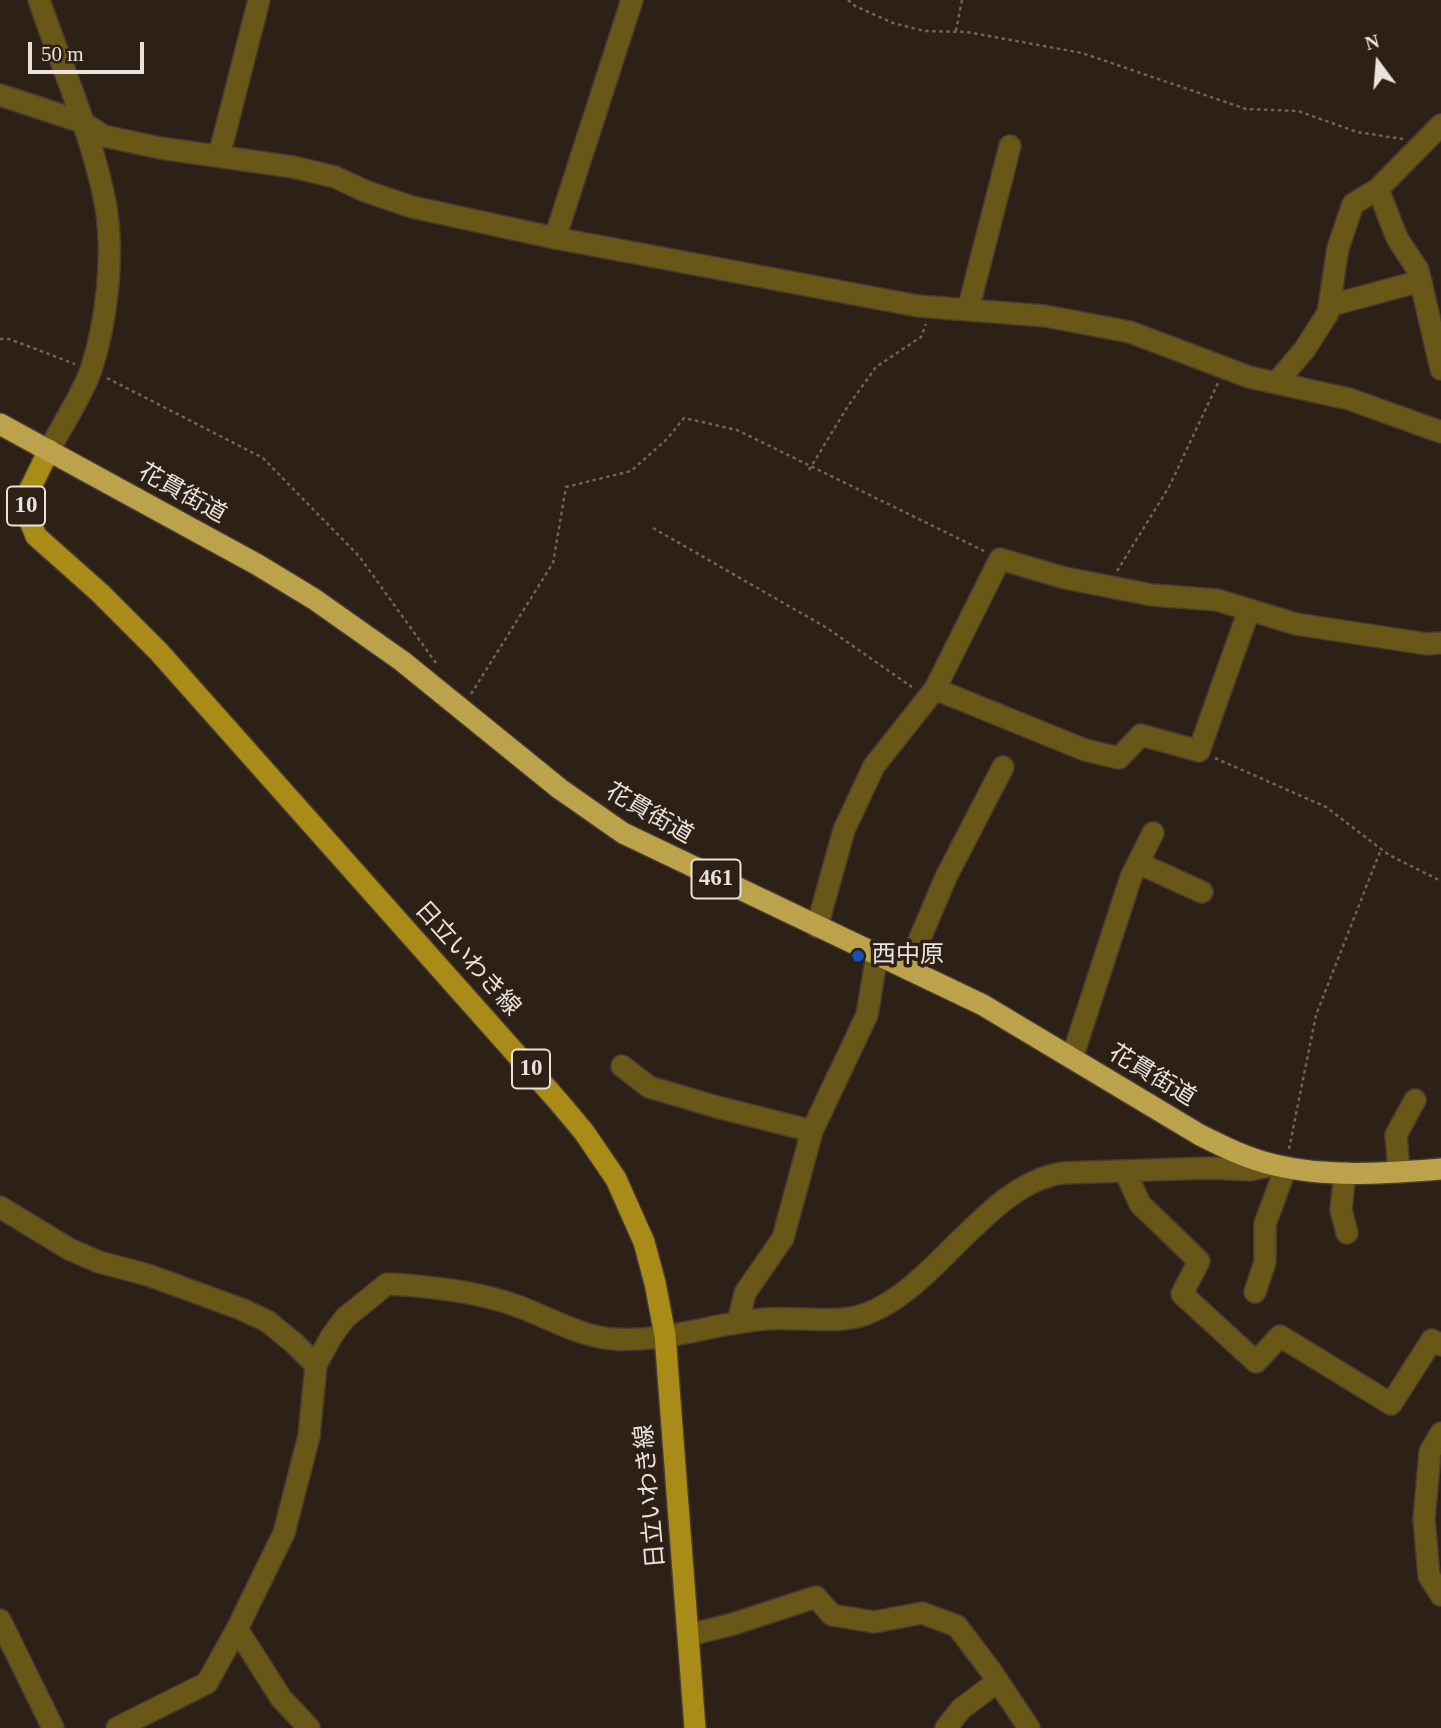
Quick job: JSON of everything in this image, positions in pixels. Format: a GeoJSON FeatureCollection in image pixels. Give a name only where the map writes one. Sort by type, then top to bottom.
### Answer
{"type":"FeatureCollection","features":[{"type":"Feature","properties":{"kind":"highway","name":"花貫街道"},"geometry":{"type":"LineString","coordinates":[[0,424],[314,598],[402,661],[560,789],[623,833],[983,1005],[1200,1135],[1230,1150],[1280,1166],[1345,1172],[1441,1169]]}},
{"type":"Feature","properties":{"kind":"main road","name":"日立いわき線"},"geometry":{"type":"LineString","coordinates":[[49,450],[27,495],[26,509],[36,536],[100,593],[159,652],[584,1132],[616,1179],[644,1242],[656,1283],[665,1335],[695,1728]]}},
{"type":"Feature","properties":{"kind":"street"},"geometry":{"type":"LineString","coordinates":[[38,0],[82,122],[106,207],[109,243],[108,281],[91,370],[49,450]]}},
{"type":"Feature","properties":{"kind":"street"},"geometry":{"type":"LineString","coordinates":[[219,156],[259,0]]}},
{"type":"Feature","properties":{"kind":"street"},"geometry":{"type":"LineString","coordinates":[[555,238],[632,0]]}},
{"type":"Feature","properties":{"kind":"street"},"geometry":{"type":"LineString","coordinates":[[0,96],[82,122],[104,136],[335,177],[365,191],[412,207],[555,238],[931,307],[1045,316],[1130,332],[1249,377],[1349,399],[1441,432]]}},
{"type":"Feature","properties":{"kind":"street"},"geometry":{"type":"LineString","coordinates":[[1276,383],[1306,349],[1328,313],[1338,248],[1353,204],[1378,189],[1441,125]]}},
{"type":"Feature","properties":{"kind":"street"},"geometry":{"type":"LineString","coordinates":[[968,310],[1010,146]]}},
{"type":"Feature","properties":{"kind":"street"},"geometry":{"type":"LineString","coordinates":[[1378,189],[1397,238],[1418,270],[1441,368]]}},
{"type":"Feature","properties":{"kind":"street"},"geometry":{"type":"LineString","coordinates":[[1330,303],[1339,303],[1421,281]]}},
{"type":"Feature","properties":{"kind":"street"},"geometry":{"type":"LineString","coordinates":[[817,927],[844,830],[874,765],[931,693],[1000,559],[1065,578],[1152,594],[1217,600],[1296,624],[1441,643]]}},
{"type":"Feature","properties":{"kind":"street"},"geometry":{"type":"LineString","coordinates":[[931,693],[1084,750],[1119,758],[1141,735],[1199,751],[1249,610]]}},
{"type":"Feature","properties":{"kind":"street"},"geometry":{"type":"LineString","coordinates":[[907,969],[946,877],[1003,767]]}},
{"type":"Feature","properties":{"kind":"street"},"geometry":{"type":"LineString","coordinates":[[1072,1058],[1131,877],[1153,833]]}},
{"type":"Feature","properties":{"kind":"street"},"geometry":{"type":"LineString","coordinates":[[1138,863],[1202,892]]}},
{"type":"Feature","properties":{"kind":"street"},"geometry":{"type":"LineString","coordinates":[[738,1322],[746,1293],[783,1238],[812,1131],[867,1015],[877,955]]}},
{"type":"Feature","properties":{"kind":"street"},"geometry":{"type":"LineString","coordinates":[[622,1066],[649,1087],[812,1131]]}},
{"type":"Feature","properties":{"kind":"street"},"geometry":{"type":"LineString","coordinates":[[1399,1172],[1396,1135],[1415,1100]]}},
{"type":"Feature","properties":{"kind":"street"},"geometry":{"type":"LineString","coordinates":[[117,1728],[207,1683],[284,1533],[309,1436],[316,1365],[345,1318],[387,1284],[429,1286],[504,1301],[591,1335],[613,1339],[665,1335],[766,1319],[852,1318],[880,1308],[904,1292],[986,1217],[1028,1183],[1045,1175],[1208,1168],[1250,1170],[1280,1166],[1265,1224],[1265,1262],[1255,1293]]}},
{"type":"Feature","properties":{"kind":"street"},"geometry":{"type":"LineString","coordinates":[[1125,1171],[1140,1204],[1199,1261],[1182,1294],[1256,1362],[1280,1336],[1391,1404],[1432,1340],[1441,1345]]}},
{"type":"Feature","properties":{"kind":"street"},"geometry":{"type":"LineString","coordinates":[[1345,1172],[1341,1210],[1347,1233]]}},
{"type":"Feature","properties":{"kind":"street"},"geometry":{"type":"LineString","coordinates":[[0,1207],[69,1250],[99,1262],[171,1283],[267,1321],[316,1365]]}},
{"type":"Feature","properties":{"kind":"street"},"geometry":{"type":"LineString","coordinates":[[1441,1433],[1430,1451],[1432,1520],[1429,1576],[1441,1595]]}},
{"type":"Feature","properties":{"kind":"street"},"geometry":{"type":"LineString","coordinates":[[689,1635],[816,1597],[832,1615],[874,1622],[922,1613],[957,1626],[1029,1728]]}},
{"type":"Feature","properties":{"kind":"street"},"geometry":{"type":"LineString","coordinates":[[0,1620],[53,1728]]}},
{"type":"Feature","properties":{"kind":"street"},"geometry":{"type":"LineString","coordinates":[[237,1629],[281,1698],[309,1728]]}},
{"type":"Feature","properties":{"kind":"street"},"geometry":{"type":"LineString","coordinates":[[946,1728],[961,1709],[997,1682]]}},
{"type":"Feature","properties":{"kind":"path"},"geometry":{"type":"LineString","coordinates":[[848,0],[855,6],[893,23],[924,31],[956,32],[1082,53],[1246,109],[1298,111],[1357,132],[1422,142]]}},
{"type":"Feature","properties":{"kind":"path"},"geometry":{"type":"LineString","coordinates":[[956,32],[962,0]]}},
{"type":"Feature","properties":{"kind":"path"},"geometry":{"type":"LineString","coordinates":[[809,470],[848,406],[876,367],[921,337],[931,307]]}},
{"type":"Feature","properties":{"kind":"path"},"geometry":{"type":"LineString","coordinates":[[0,339],[9,339],[91,370],[263,458],[359,555],[440,669]]}},
{"type":"Feature","properties":{"kind":"path"},"geometry":{"type":"LineString","coordinates":[[1108,586],[1168,487],[1225,368]]}},
{"type":"Feature","properties":{"kind":"path"},"geometry":{"type":"LineString","coordinates":[[462,709],[553,563],[566,487],[631,471],[667,439],[684,418],[737,429],[1000,559]]}},
{"type":"Feature","properties":{"kind":"path"},"geometry":{"type":"LineString","coordinates":[[653,528],[827,628],[931,693]]}},
{"type":"Feature","properties":{"kind":"path"},"geometry":{"type":"LineString","coordinates":[[1199,751],[1326,807],[1381,849],[1441,881]]}},
{"type":"Feature","properties":{"kind":"path"},"geometry":{"type":"LineString","coordinates":[[1280,1166],[1316,1015],[1381,849]]}},
{"type":"Feature","properties":{"kind":"place","name":"西中原"},"geometry":{"type":"Point","coordinates":[858,956]}}]}
